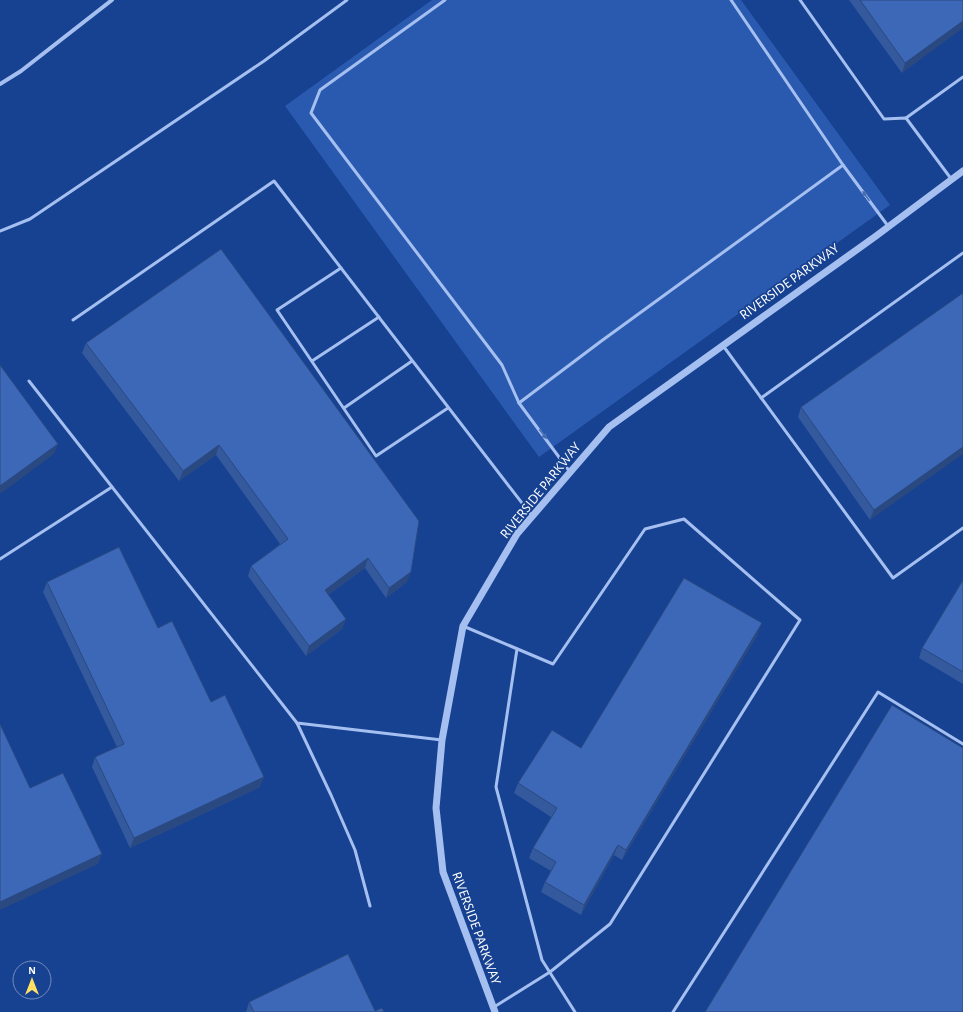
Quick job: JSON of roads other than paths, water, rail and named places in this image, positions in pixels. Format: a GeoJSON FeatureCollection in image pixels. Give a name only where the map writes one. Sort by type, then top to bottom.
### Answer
{"type":"FeatureCollection","features":[{"type":"Feature","properties":{"kind":"street"},"geometry":{"type":"LineString","coordinates":[[0,84],[21,71],[112,0]]}},
{"type":"Feature","properties":{"kind":"street","name":"RIVERSIDE PARKWAY"},"geometry":{"type":"LineString","coordinates":[[494,1010],[442,872],[436,808],[442,740],[463,626],[517,534],[609,427],[963,171]]}},
{"type":"Feature","properties":{"kind":"lane"},"geometry":{"type":"LineString","coordinates":[[0,231],[30,219],[264,61],[347,0]]}},
{"type":"Feature","properties":{"kind":"lane"},"geometry":{"type":"LineString","coordinates":[[445,0],[320,90],[311,113],[502,365],[519,403],[570,472]]}},
{"type":"Feature","properties":{"kind":"lane"},"geometry":{"type":"LineString","coordinates":[[730,0],[888,226]]}},
{"type":"Feature","properties":{"kind":"lane"},"geometry":{"type":"LineString","coordinates":[[800,0],[884,119],[906,118],[963,77]]}},
{"type":"Feature","properties":{"kind":"lane"},"geometry":{"type":"LineString","coordinates":[[906,118],[952,180]]}},
{"type":"Feature","properties":{"kind":"lane"},"geometry":{"type":"LineString","coordinates":[[519,403],[600,342],[844,165]]}},
{"type":"Feature","properties":{"kind":"lane"},"geometry":{"type":"LineString","coordinates":[[73,320],[274,181],[532,516]]}},
{"type":"Feature","properties":{"kind":"lane"},"geometry":{"type":"LineString","coordinates":[[761,398],[963,253]]}},
{"type":"Feature","properties":{"kind":"lane"},"geometry":{"type":"LineString","coordinates":[[341,268],[277,310],[376,456],[448,408]]}},
{"type":"Feature","properties":{"kind":"lane"},"geometry":{"type":"LineString","coordinates":[[312,361],[379,317]]}},
{"type":"Feature","properties":{"kind":"lane"},"geometry":{"type":"LineString","coordinates":[[723,345],[893,578],[963,528]]}},
{"type":"Feature","properties":{"kind":"lane"},"geometry":{"type":"LineString","coordinates":[[344,408],[412,361]]}},
{"type":"Feature","properties":{"kind":"lane"},"geometry":{"type":"LineString","coordinates":[[28,381],[297,722],[355,850],[370,906]]}},
{"type":"Feature","properties":{"kind":"lane"},"geometry":{"type":"LineString","coordinates":[[0,559],[112,487]]}},
{"type":"Feature","properties":{"kind":"lane"},"geometry":{"type":"LineString","coordinates":[[463,626],[553,664],[645,529],[684,519],[800,620],[610,924],[550,972],[494,1010]]}},
{"type":"Feature","properties":{"kind":"lane"},"geometry":{"type":"LineString","coordinates":[[518,649],[496,787],[542,960],[575,1012]]}},
{"type":"Feature","properties":{"kind":"lane"},"geometry":{"type":"LineString","coordinates":[[673,1012],[878,692],[963,744]]}},
{"type":"Feature","properties":{"kind":"lane"},"geometry":{"type":"LineString","coordinates":[[297,722],[442,740]]}}]}
